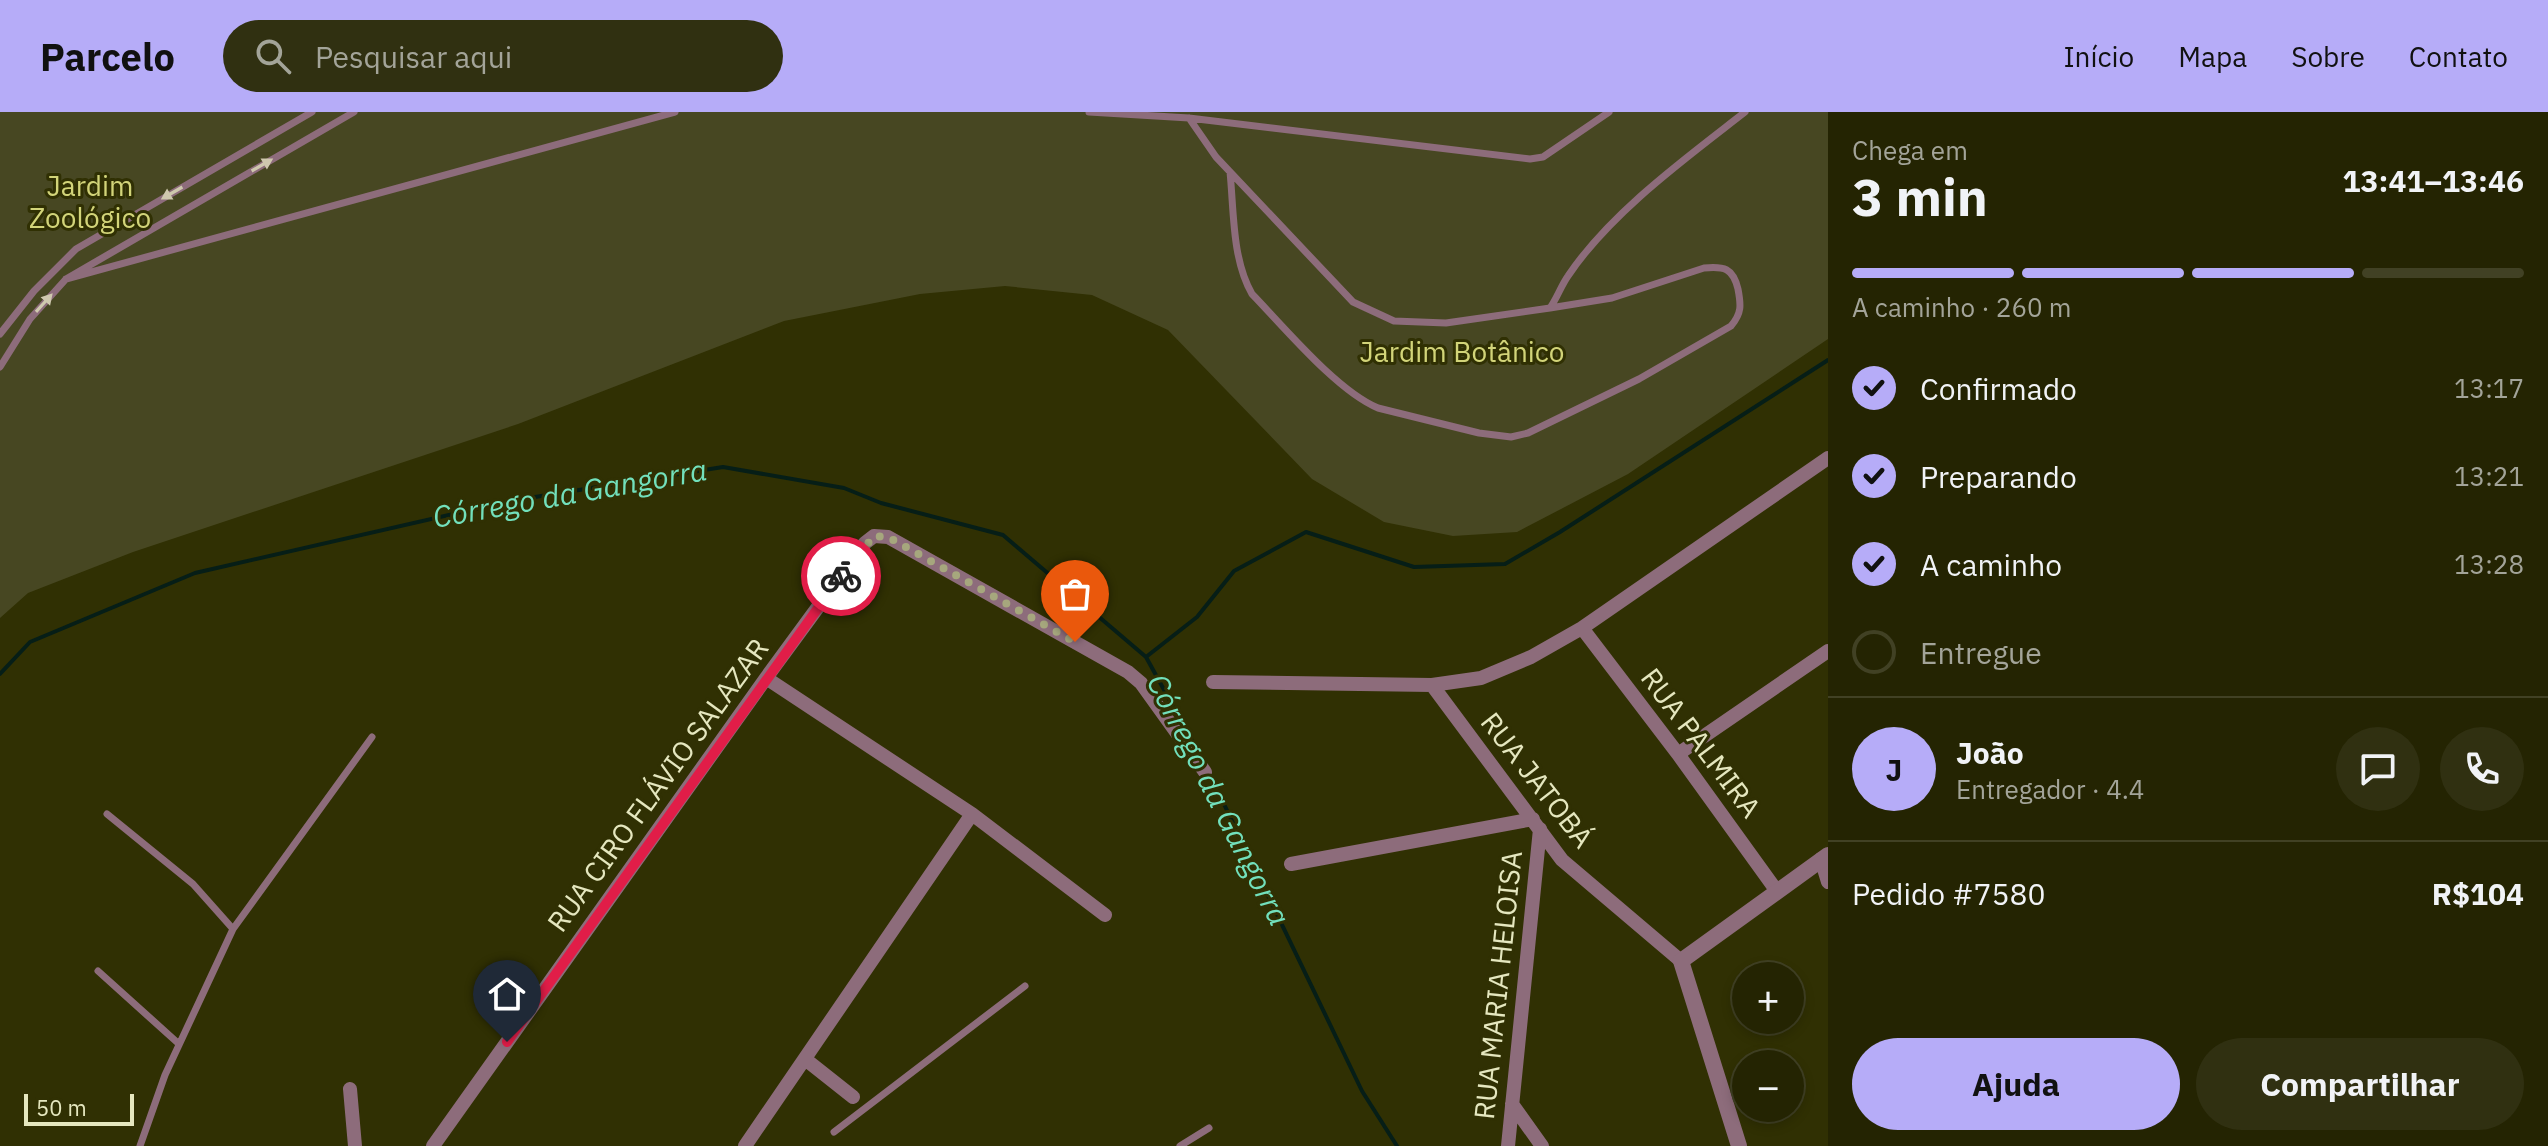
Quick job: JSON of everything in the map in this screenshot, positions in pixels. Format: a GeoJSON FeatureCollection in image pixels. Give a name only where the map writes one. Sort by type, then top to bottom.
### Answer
{"type":"FeatureCollection","features":[{"type":"Feature","properties":{"kind":"street"},"geometry":{"type":"LineString","coordinates":[[1213,682],[1432,685],[1481,678],[1531,657],[1582,628],[1828,458]]}},
{"type":"Feature","properties":{"kind":"street","name":"RUA CIRO FLÁVIO SALAZAR"},"geometry":{"type":"LineString","coordinates":[[433,1146],[766,678],[865,543],[874,536],[888,537],[1128,672],[1141,683],[1205,772]]}},
{"type":"Feature","properties":{"kind":"street","name":"RUA PALMIRA"},"geometry":{"type":"LineString","coordinates":[[1582,628],[1776,890]]}},
{"type":"Feature","properties":{"kind":"street"},"geometry":{"type":"LineString","coordinates":[[1678,754],[1828,651]]}},
{"type":"Feature","properties":{"kind":"street"},"geometry":{"type":"LineString","coordinates":[[766,678],[972,814],[1105,915]]}},
{"type":"Feature","properties":{"kind":"street","name":"RUA JATOBÁ"},"geometry":{"type":"LineString","coordinates":[[1432,685],[1562,860],[1681,961]]}},
{"type":"Feature","properties":{"kind":"street"},"geometry":{"type":"LineString","coordinates":[[745,1146],[972,814]]}},
{"type":"Feature","properties":{"kind":"street"},"geometry":{"type":"LineString","coordinates":[[1291,864],[1537,824]]}},
{"type":"Feature","properties":{"kind":"street","name":"RUA MARIA HELOISA"},"geometry":{"type":"LineString","coordinates":[[1508,1146],[1537,824]]}},
{"type":"Feature","properties":{"kind":"street"},"geometry":{"type":"LineString","coordinates":[[1739,1146],[1681,961],[1825,857],[1828,882]]}},
{"type":"Feature","properties":{"kind":"street"},"geometry":{"type":"LineString","coordinates":[[805,1059],[853,1097]]}},
{"type":"Feature","properties":{"kind":"street"},"geometry":{"type":"LineString","coordinates":[[350,1089],[355,1146]]}},
{"type":"Feature","properties":{"kind":"street"},"geometry":{"type":"LineString","coordinates":[[1512,1104],[1542,1146]]}},
{"type":"Feature","properties":{"kind":"lane"},"geometry":{"type":"LineString","coordinates":[[0,334],[34,291],[76,249],[312,112]]}},
{"type":"Feature","properties":{"kind":"lane"},"geometry":{"type":"LineString","coordinates":[[0,367],[30,319],[66,279],[354,112]]}},
{"type":"Feature","properties":{"kind":"lane"},"geometry":{"type":"LineString","coordinates":[[66,279],[675,112]]}},
{"type":"Feature","properties":{"kind":"lane"},"geometry":{"type":"LineString","coordinates":[[1089,112],[1189,118],[1530,159],[1543,157],[1609,112]]}},
{"type":"Feature","properties":{"kind":"lane"},"geometry":{"type":"LineString","coordinates":[[1550,308],[1567,277],[1593,244],[1659,178],[1745,112]]}},
{"type":"Feature","properties":{"kind":"lane"},"geometry":{"type":"LineString","coordinates":[[1189,118],[1216,157],[1353,302],[1394,321],[1446,323],[1612,298],[1704,268],[1717,267],[1735,276],[1742,307],[1731,326],[1639,379],[1528,433],[1497,437],[1378,408],[1365,403],[1334,378],[1252,294],[1244,280],[1239,260],[1230,172]]}},
{"type":"Feature","properties":{"kind":"lane"},"geometry":{"type":"LineString","coordinates":[[140,1146],[165,1075],[233,929],[372,737]]}},
{"type":"Feature","properties":{"kind":"lane"},"geometry":{"type":"LineString","coordinates":[[107,814],[193,884],[233,929]]}},
{"type":"Feature","properties":{"kind":"lane"},"geometry":{"type":"LineString","coordinates":[[98,971],[179,1044]]}},
{"type":"Feature","properties":{"kind":"lane"},"geometry":{"type":"LineString","coordinates":[[834,1132],[1025,986]]}},
{"type":"Feature","properties":{"kind":"lane"},"geometry":{"type":"LineString","coordinates":[[853,1097],[865,1108]]}},
{"type":"Feature","properties":{"kind":"lane"},"geometry":{"type":"LineString","coordinates":[[1180,1146],[1209,1128]]}},
{"type":"Feature","properties":{"kind":"green space","name":"Jardim Botânico"},"geometry":{"type":"Polygon","coordinates":[[[0,112],[1828,112],[1828,339],[1628,474],[1517,532],[1453,536],[1384,522],[1312,479],[1168,330],[1092,295],[1005,286],[920,294],[784,321],[518,424],[133,552],[28,593],[0,618],[0,112]]]}},
{"type":"Feature","properties":{"kind":"waterway"},"geometry":{"type":"LineString","coordinates":[[1146,657],[1197,617],[1234,571],[1306,532],[1414,567],[1505,564],[1828,360]]}},
{"type":"Feature","properties":{"kind":"waterway","name":"Córrego da Gangorra"},"geometry":{"type":"LineString","coordinates":[[0,674],[30,642],[195,573],[510,501],[723,467],[844,488],[881,503],[1003,535],[1146,657],[1196,748]]}},
{"type":"Feature","properties":{"kind":"waterway","name":"Córrego da Gangorra"},"geometry":{"type":"LineString","coordinates":[[1209,773],[1362,1091],[1397,1146]]}},
{"type":"Feature","properties":{"kind":"way so far"},"geometry":{"type":"LineString","coordinates":[[841,576],[865,543],[874,536],[888,537],[1075,642]]}},
{"type":"Feature","properties":{"kind":"route"},"geometry":{"type":"LineString","coordinates":[[507,1042],[841,576]]}},
{"type":"Feature","properties":{"kind":"park label","name":"Jardim Zoológico"},"geometry":{"type":"Point","coordinates":[90,202]}}]}
